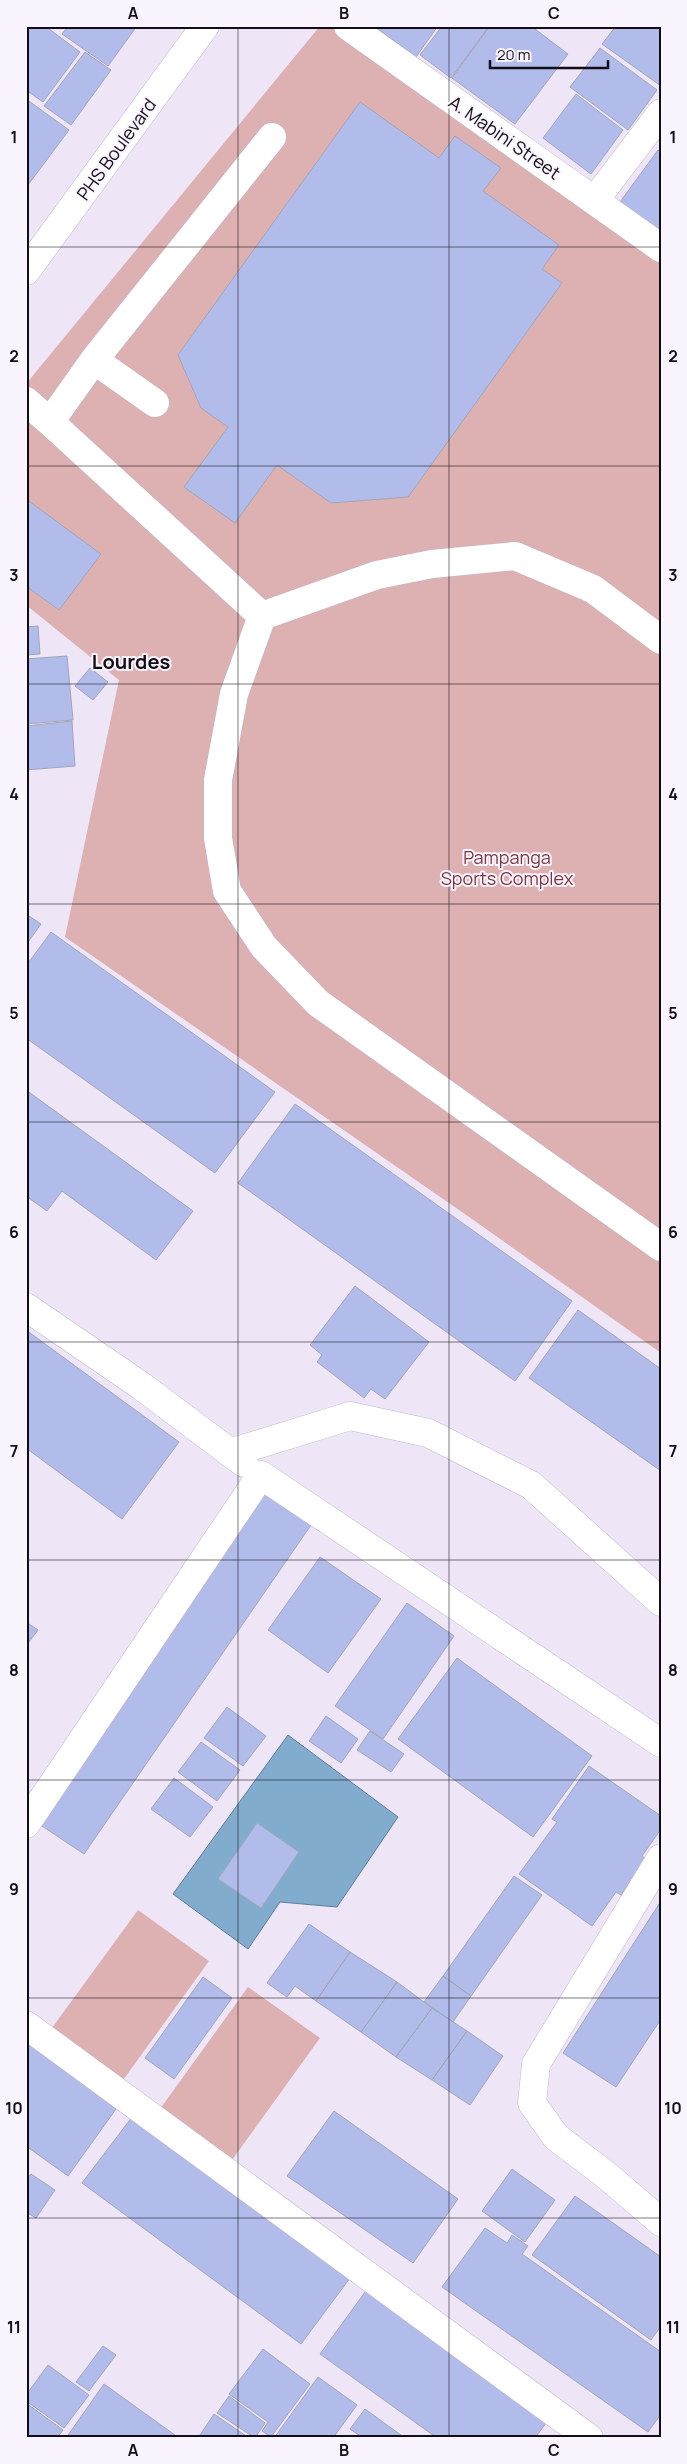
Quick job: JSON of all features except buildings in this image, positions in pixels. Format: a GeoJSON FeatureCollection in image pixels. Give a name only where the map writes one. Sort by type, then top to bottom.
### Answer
{"type":"FeatureCollection","features":[{"type":"Feature","properties":{"kind":"street","name":"PHS Boulevard"},"geometry":{"type":"LineString","coordinates":[[26,271],[206,26]]}},
{"type":"Feature","properties":{"kind":"street","name":"A. Mabini Street"},"geometry":{"type":"LineString","coordinates":[[348,26],[661,248]]}},
{"type":"Feature","properties":{"kind":"street"},"geometry":{"type":"LineString","coordinates":[[595,200],[661,113]]}},
{"type":"Feature","properties":{"kind":"street"},"geometry":{"type":"LineString","coordinates":[[50,422],[94,360],[272,137]]}},
{"type":"Feature","properties":{"kind":"street"},"geometry":{"type":"LineString","coordinates":[[94,360],[155,403]]}},
{"type":"Feature","properties":{"kind":"street"},"geometry":{"type":"LineString","coordinates":[[26,401],[262,616]]}},
{"type":"Feature","properties":{"kind":"street"},"geometry":{"type":"LineString","coordinates":[[262,616],[377,575],[432,564],[515,556],[593,589],[661,640]]}},
{"type":"Feature","properties":{"kind":"street"},"geometry":{"type":"LineString","coordinates":[[262,616],[234,694],[218,780],[218,838],[227,891],[264,947],[318,1003],[661,1248]]}},
{"type":"Feature","properties":{"kind":"street"},"geometry":{"type":"LineString","coordinates":[[26,1307],[140,1385],[261,1475],[661,1743]]}},
{"type":"Feature","properties":{"kind":"street"},"geometry":{"type":"LineString","coordinates":[[230,1453],[350,1416],[428,1433],[530,1486],[661,1602]]}},
{"type":"Feature","properties":{"kind":"street"},"geometry":{"type":"LineString","coordinates":[[31,1808],[261,1475]]}},
{"type":"Feature","properties":{"kind":"street"},"geometry":{"type":"LineString","coordinates":[[661,1858],[536,2064],[532,2103],[556,2137],[661,2222]]}},
{"type":"Feature","properties":{"kind":"street"},"geometry":{"type":"LineString","coordinates":[[26,2025],[589,2438]]}},
{"type":"Feature","properties":{"kind":"green space","name":"Pampanga Sports Complex"},"geometry":{"type":"Polygon","coordinates":[[[320,26],[360,26],[661,247],[661,1353],[472,1219],[65,937],[119,680],[26,605],[26,384],[320,26]]]}},
{"type":"Feature","properties":{"kind":"green space"},"geometry":{"type":"Polygon","coordinates":[[[138,1910],[209,1961],[121,2083],[49,2032],[138,1910]]]}},
{"type":"Feature","properties":{"kind":"green space"},"geometry":{"type":"Polygon","coordinates":[[[248,1987],[320,2038],[232,2160],[160,2109],[248,1987]]]}},
{"type":"Feature","properties":{"kind":"water"},"geometry":{"type":"Polygon","coordinates":[[[288,1735],[398,1817],[337,1907],[280,1902],[248,1949],[173,1894],[288,1735]]]}},
{"type":"Feature","properties":{"kind":"district","name":"Lourdes"},"geometry":{"type":"Point","coordinates":[131,661]}}]}
